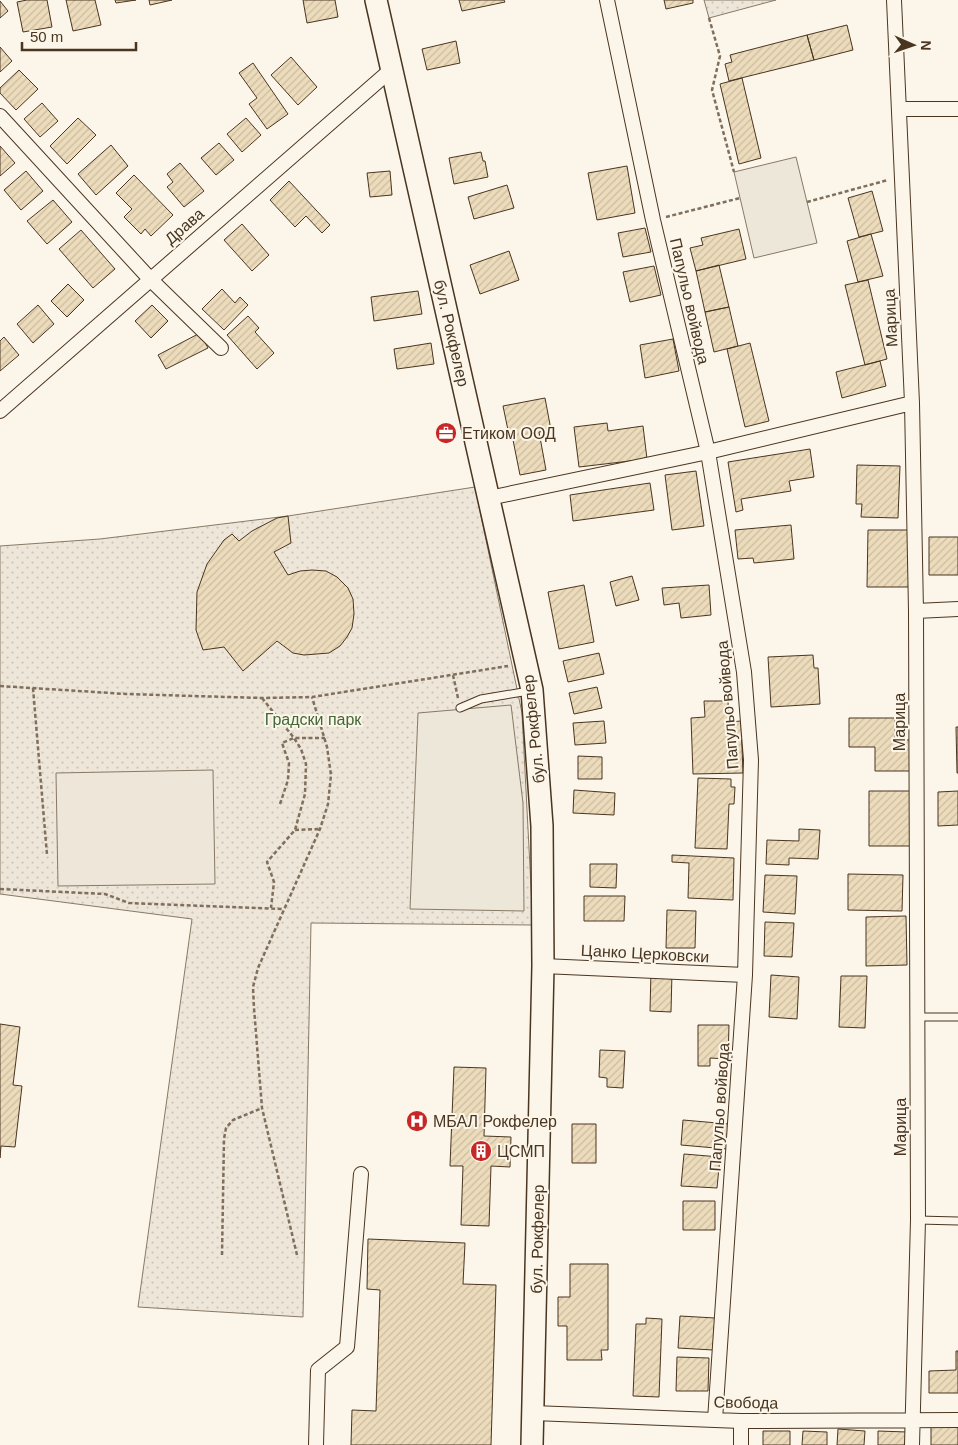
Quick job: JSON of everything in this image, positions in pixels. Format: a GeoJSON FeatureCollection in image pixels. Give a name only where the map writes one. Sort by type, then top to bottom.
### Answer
{"type":"FeatureCollection","features":[{"type":"Feature","properties":{"kind":"main road","name":"бул. Рокфелер"},"geometry":{"type":"LineString","coordinates":[[376,0],[532,690],[542,826],[543,966],[532,1445]]}},
{"type":"Feature","properties":{"kind":"street","name":"Папульо войвода"},"geometry":{"type":"LineString","coordinates":[[606,0],[653,220],[708,452],[744,672],[752,760],[745,975],[715,1420]]}},
{"type":"Feature","properties":{"kind":"street","name":"Марица"},"geometry":{"type":"LineString","coordinates":[[894,0],[912,403],[916,611],[918,1220],[912,1445]]}},
{"type":"Feature","properties":{"kind":"street","name":"Драва"},"geometry":{"type":"LineString","coordinates":[[0,411],[392,68]]}},
{"type":"Feature","properties":{"kind":"street"},"geometry":{"type":"LineString","coordinates":[[899,109],[958,109]]}},
{"type":"Feature","properties":{"kind":"street"},"geometry":{"type":"LineString","coordinates":[[0,116],[150,279],[222,348]]}},
{"type":"Feature","properties":{"kind":"street"},"geometry":{"type":"LineString","coordinates":[[489,498],[708,452],[912,403]]}},
{"type":"Feature","properties":{"kind":"street"},"geometry":{"type":"LineString","coordinates":[[916,611],[958,609]]}},
{"type":"Feature","properties":{"kind":"street","name":"Цанко Церковски"},"geometry":{"type":"LineString","coordinates":[[543,966],[745,975]]}},
{"type":"Feature","properties":{"kind":"street"},"geometry":{"type":"LineString","coordinates":[[316,1445],[318,1370],[347,1347],[361,1174]]}},
{"type":"Feature","properties":{"kind":"street","name":"Свобода"},"geometry":{"type":"LineString","coordinates":[[533,1413],[741,1421],[958,1420]]}},
{"type":"Feature","properties":{"kind":"street"},"geometry":{"type":"LineString","coordinates":[[741,1421],[741,1445]]}},
{"type":"Feature","properties":{"kind":"lane"},"geometry":{"type":"LineString","coordinates":[[460,708],[481,699],[532,690]]}},
{"type":"Feature","properties":{"kind":"lane"},"geometry":{"type":"LineString","coordinates":[[918,1017],[958,1017]]}},
{"type":"Feature","properties":{"kind":"lane"},"geometry":{"type":"LineString","coordinates":[[918,1220],[958,1221]]}},
{"type":"Feature","properties":{"kind":"path"},"geometry":{"type":"LineString","coordinates":[[709,18],[720,56],[712,90],[734,172]]}},
{"type":"Feature","properties":{"kind":"path"},"geometry":{"type":"LineString","coordinates":[[807,202],[902,177]]}},
{"type":"Feature","properties":{"kind":"path"},"geometry":{"type":"LineString","coordinates":[[653,220],[740,198]]}},
{"type":"Feature","properties":{"kind":"path"},"geometry":{"type":"LineString","coordinates":[[0,686],[126,694],[262,698],[312,697],[526,663]]}},
{"type":"Feature","properties":{"kind":"path"},"geometry":{"type":"LineString","coordinates":[[453,675],[460,708]]}},
{"type":"Feature","properties":{"kind":"path"},"geometry":{"type":"LineString","coordinates":[[33,688],[47,855]]}},
{"type":"Feature","properties":{"kind":"path"},"geometry":{"type":"LineString","coordinates":[[297,1255],[262,1108],[253,987],[258,968],[320,829],[328,804],[331,775],[328,747],[312,697]]}},
{"type":"Feature","properties":{"kind":"path"},"geometry":{"type":"LineString","coordinates":[[262,698],[294,738],[302,750],[306,764],[305,794],[295,830],[267,862],[274,882],[271,908]]}},
{"type":"Feature","properties":{"kind":"path"},"geometry":{"type":"LineString","coordinates":[[280,804],[288,780],[289,763],[282,743],[294,738],[325,738]]}},
{"type":"Feature","properties":{"kind":"path"},"geometry":{"type":"LineString","coordinates":[[295,830],[320,829]]}},
{"type":"Feature","properties":{"kind":"path"},"geometry":{"type":"LineString","coordinates":[[0,889],[105,894],[129,903],[284,909]]}},
{"type":"Feature","properties":{"kind":"path"},"geometry":{"type":"LineString","coordinates":[[222,1255],[224,1139],[226,1128],[233,1120],[262,1108]]}},
{"type":"Feature","properties":{"kind":"green space"},"geometry":{"type":"Polygon","coordinates":[[[704,0],[776,0],[709,18],[704,0]]]}},
{"type":"Feature","properties":{"kind":"green space","name":"Градски парк"},"geometry":{"type":"Polygon","coordinates":[[[475,487],[522,713],[533,925],[311,923],[303,1317],[138,1307],[192,919],[0,894],[0,546],[100,539],[288,516],[475,487]]]}},
{"type":"Feature","properties":{"kind":"green space"},"geometry":{"type":"Polygon","coordinates":[[[213,770],[215,884],[58,886],[56,773],[213,770]]]}},
{"type":"Feature","properties":{"kind":"shaded area"},"geometry":{"type":"Polygon","coordinates":[[[796,157],[817,243],[754,258],[734,172],[796,157]]]}},
{"type":"Feature","properties":{"kind":"shaded area"},"geometry":{"type":"Polygon","coordinates":[[[511,705],[523,803],[524,911],[410,909],[418,713],[511,705]]]}},
{"type":"Feature","properties":{"kind":"building"},"geometry":{"type":"Polygon","coordinates":[[[47,0],[52,27],[23,32],[17,2],[47,0]]]}},
{"type":"Feature","properties":{"kind":"building"},"geometry":{"type":"Polygon","coordinates":[[[66,0],[95,0],[101,25],[73,31],[66,0]]]}},
{"type":"Feature","properties":{"kind":"building"},"geometry":{"type":"Polygon","coordinates":[[[115,0],[136,0],[116,3],[115,0]]]}},
{"type":"Feature","properties":{"kind":"building"},"geometry":{"type":"Polygon","coordinates":[[[149,0],[172,0],[150,5],[149,0]]]}},
{"type":"Feature","properties":{"kind":"building"},"geometry":{"type":"Polygon","coordinates":[[[303,0],[335,0],[338,17],[307,23],[303,0]]]}},
{"type":"Feature","properties":{"kind":"building"},"geometry":{"type":"Polygon","coordinates":[[[459,0],[504,0],[505,2],[462,11],[459,0]]]}},
{"type":"Feature","properties":{"kind":"building"},"geometry":{"type":"Polygon","coordinates":[[[664,0],[693,0],[693,3],[666,9],[664,0]]]}},
{"type":"Feature","properties":{"kind":"building"},"geometry":{"type":"Polygon","coordinates":[[[0,1],[8,11],[0,18],[0,1]]]}},
{"type":"Feature","properties":{"kind":"building"},"geometry":{"type":"Polygon","coordinates":[[[847,25],[853,50],[814,60],[807,35],[847,25]]]}},
{"type":"Feature","properties":{"kind":"building"},"geometry":{"type":"Polygon","coordinates":[[[807,35],[814,60],[729,81],[725,64],[732,62],[730,55],[807,35]]]}},
{"type":"Feature","properties":{"kind":"building"},"geometry":{"type":"Polygon","coordinates":[[[456,41],[460,63],[427,70],[422,49],[456,41]]]}},
{"type":"Feature","properties":{"kind":"building"},"geometry":{"type":"Polygon","coordinates":[[[0,47],[12,61],[0,72],[0,47]]]}},
{"type":"Feature","properties":{"kind":"building"},"geometry":{"type":"Polygon","coordinates":[[[291,57],[317,87],[298,105],[271,75],[291,57]]]}},
{"type":"Feature","properties":{"kind":"building"},"geometry":{"type":"Polygon","coordinates":[[[253,63],[288,114],[267,129],[249,104],[257,98],[239,73],[253,63]]]}},
{"type":"Feature","properties":{"kind":"building"},"geometry":{"type":"Polygon","coordinates":[[[19,70],[38,89],[16,110],[0,93],[0,88],[19,70]]]}},
{"type":"Feature","properties":{"kind":"building"},"geometry":{"type":"Polygon","coordinates":[[[742,78],[761,158],[739,164],[720,84],[742,78]]]}},
{"type":"Feature","properties":{"kind":"building"},"geometry":{"type":"Polygon","coordinates":[[[42,103],[58,121],[40,137],[24,119],[42,103]]]}},
{"type":"Feature","properties":{"kind":"building"},"geometry":{"type":"Polygon","coordinates":[[[78,118],[96,135],[67,164],[50,146],[78,118]]]}},
{"type":"Feature","properties":{"kind":"building"},"geometry":{"type":"Polygon","coordinates":[[[246,118],[261,135],[242,152],[227,134],[246,118]]]}},
{"type":"Feature","properties":{"kind":"building"},"geometry":{"type":"Polygon","coordinates":[[[219,143],[234,160],[216,175],[201,158],[219,143]]]}},
{"type":"Feature","properties":{"kind":"building"},"geometry":{"type":"Polygon","coordinates":[[[111,145],[128,166],[96,195],[78,174],[111,145]]]}},
{"type":"Feature","properties":{"kind":"building"},"geometry":{"type":"Polygon","coordinates":[[[0,146],[15,163],[0,176],[0,146]]]}},
{"type":"Feature","properties":{"kind":"building"},"geometry":{"type":"Polygon","coordinates":[[[481,152],[488,177],[454,184],[449,158],[481,152]]]}},
{"type":"Feature","properties":{"kind":"building"},"geometry":{"type":"Polygon","coordinates":[[[180,163],[204,191],[184,207],[167,187],[173,182],[167,174],[180,163]]]}},
{"type":"Feature","properties":{"kind":"building"},"geometry":{"type":"Polygon","coordinates":[[[627,166],[635,213],[597,220],[588,173],[627,166]]]}},
{"type":"Feature","properties":{"kind":"building"},"geometry":{"type":"Polygon","coordinates":[[[26,171],[43,191],[21,210],[4,190],[26,171]]]}},
{"type":"Feature","properties":{"kind":"building"},"geometry":{"type":"Polygon","coordinates":[[[390,171],[392,195],[370,197],[367,173],[390,171]]]}},
{"type":"Feature","properties":{"kind":"building"},"geometry":{"type":"Polygon","coordinates":[[[134,175],[173,215],[151,236],[145,229],[141,234],[124,217],[132,209],[116,193],[134,175]]]}},
{"type":"Feature","properties":{"kind":"building"},"geometry":{"type":"Polygon","coordinates":[[[289,181],[330,225],[322,233],[306,216],[295,227],[270,200],[289,181]]]}},
{"type":"Feature","properties":{"kind":"building"},"geometry":{"type":"Polygon","coordinates":[[[507,185],[514,208],[474,219],[468,197],[507,185]]]}},
{"type":"Feature","properties":{"kind":"building"},"geometry":{"type":"Polygon","coordinates":[[[872,191],[883,231],[859,237],[848,198],[872,191]]]}},
{"type":"Feature","properties":{"kind":"building"},"geometry":{"type":"Polygon","coordinates":[[[53,200],[72,222],[47,244],[27,221],[53,200]]]}},
{"type":"Feature","properties":{"kind":"building"},"geometry":{"type":"Polygon","coordinates":[[[242,224],[269,255],[252,271],[224,240],[242,224]]]}},
{"type":"Feature","properties":{"kind":"building"},"geometry":{"type":"Polygon","coordinates":[[[645,228],[651,252],[623,257],[618,233],[645,228]]]}},
{"type":"Feature","properties":{"kind":"building"},"geometry":{"type":"Polygon","coordinates":[[[739,229],[746,259],[696,271],[690,248],[703,245],[701,238],[739,229]]]}},
{"type":"Feature","properties":{"kind":"building"},"geometry":{"type":"Polygon","coordinates":[[[81,230],[115,269],[93,288],[59,249],[81,230]]]}},
{"type":"Feature","properties":{"kind":"building"},"geometry":{"type":"Polygon","coordinates":[[[871,234],[883,276],[858,282],[847,241],[871,234]]]}},
{"type":"Feature","properties":{"kind":"building"},"geometry":{"type":"Polygon","coordinates":[[[509,251],[519,280],[480,294],[470,265],[509,251]]]}},
{"type":"Feature","properties":{"kind":"building"},"geometry":{"type":"Polygon","coordinates":[[[719,265],[729,307],[705,312],[696,271],[719,265]]]}},
{"type":"Feature","properties":{"kind":"building"},"geometry":{"type":"Polygon","coordinates":[[[654,266],[661,295],[630,302],[623,272],[654,266]]]}},
{"type":"Feature","properties":{"kind":"building"},"geometry":{"type":"Polygon","coordinates":[[[868,280],[887,359],[865,365],[845,285],[868,280]]]}},
{"type":"Feature","properties":{"kind":"building"},"geometry":{"type":"Polygon","coordinates":[[[68,284],[84,300],[67,317],[51,301],[68,284]]]}},
{"type":"Feature","properties":{"kind":"building"},"geometry":{"type":"Polygon","coordinates":[[[222,289],[235,303],[240,297],[248,305],[224,330],[202,309],[222,289]]]}},
{"type":"Feature","properties":{"kind":"building"},"geometry":{"type":"Polygon","coordinates":[[[418,291],[422,314],[374,321],[371,297],[418,291]]]}},
{"type":"Feature","properties":{"kind":"building"},"geometry":{"type":"Polygon","coordinates":[[[38,305],[54,324],[33,343],[17,324],[38,305]]]}},
{"type":"Feature","properties":{"kind":"building"},"geometry":{"type":"Polygon","coordinates":[[[152,305],[168,321],[151,338],[135,321],[152,305]]]}},
{"type":"Feature","properties":{"kind":"building"},"geometry":{"type":"Polygon","coordinates":[[[729,307],[738,346],[714,352],[705,312],[729,307]]]}},
{"type":"Feature","properties":{"kind":"building"},"geometry":{"type":"Polygon","coordinates":[[[248,316],[259,328],[255,332],[274,353],[257,369],[227,335],[248,316]]]}},
{"type":"Feature","properties":{"kind":"building"},"geometry":{"type":"Polygon","coordinates":[[[200,333],[208,348],[166,369],[158,355],[200,333]]]}},
{"type":"Feature","properties":{"kind":"building"},"geometry":{"type":"Polygon","coordinates":[[[4,337],[19,355],[0,371],[0,341],[4,337]]]}},
{"type":"Feature","properties":{"kind":"building"},"geometry":{"type":"Polygon","coordinates":[[[673,339],[679,371],[645,378],[640,345],[673,339]]]}},
{"type":"Feature","properties":{"kind":"building"},"geometry":{"type":"Polygon","coordinates":[[[431,343],[434,364],[397,369],[394,349],[431,343]]]}},
{"type":"Feature","properties":{"kind":"building"},"geometry":{"type":"Polygon","coordinates":[[[750,343],[769,421],[745,427],[727,349],[750,343]]]}},
{"type":"Feature","properties":{"kind":"building"},"geometry":{"type":"Polygon","coordinates":[[[880,361],[886,386],[842,398],[836,372],[880,361]]]}},
{"type":"Feature","properties":{"kind":"building"},"geometry":{"type":"Polygon","coordinates":[[[545,398],[551,430],[539,432],[546,470],[520,475],[512,435],[509,435],[503,406],[545,398]]]}},
{"type":"Feature","properties":{"kind":"building"},"geometry":{"type":"Polygon","coordinates":[[[607,423],[608,431],[643,426],[647,459],[579,467],[574,427],[607,423]]]}},
{"type":"Feature","properties":{"kind":"building"},"geometry":{"type":"Polygon","coordinates":[[[810,449],[814,477],[789,481],[791,491],[741,499],[743,510],[736,512],[728,462],[810,449]]]}},
{"type":"Feature","properties":{"kind":"building"},"geometry":{"type":"Polygon","coordinates":[[[857,465],[900,466],[898,518],[861,517],[862,504],[856,504],[857,465]]]}},
{"type":"Feature","properties":{"kind":"building"},"geometry":{"type":"Polygon","coordinates":[[[696,471],[704,526],[672,530],[665,475],[696,471]]]}},
{"type":"Feature","properties":{"kind":"building"},"geometry":{"type":"Polygon","coordinates":[[[650,483],[654,510],[573,521],[570,495],[650,483]]]}},
{"type":"Feature","properties":{"kind":"building"},"geometry":{"type":"Polygon","coordinates":[[[288,516],[291,543],[274,552],[288,575],[312,570],[326,571],[337,577],[348,588],[353,599],[354,614],[352,628],[340,646],[329,653],[304,655],[293,653],[277,641],[243,671],[224,647],[203,650],[196,630],[197,592],[207,564],[224,540],[232,534],[239,541],[252,531],[277,518],[288,516]]]}},
{"type":"Feature","properties":{"kind":"building"},"geometry":{"type":"Polygon","coordinates":[[[791,525],[794,559],[754,563],[753,558],[738,559],[735,530],[791,525]]]}},
{"type":"Feature","properties":{"kind":"building"},"geometry":{"type":"Polygon","coordinates":[[[868,530],[911,530],[909,587],[867,587],[868,530]]]}},
{"type":"Feature","properties":{"kind":"building"},"geometry":{"type":"Polygon","coordinates":[[[929,537],[958,537],[958,575],[929,575],[929,537]]]}},
{"type":"Feature","properties":{"kind":"building"},"geometry":{"type":"Polygon","coordinates":[[[632,576],[639,600],[616,606],[610,582],[632,576]]]}},
{"type":"Feature","properties":{"kind":"building"},"geometry":{"type":"Polygon","coordinates":[[[584,585],[594,642],[559,649],[548,592],[584,585]]]}},
{"type":"Feature","properties":{"kind":"building"},"geometry":{"type":"Polygon","coordinates":[[[709,585],[711,615],[681,618],[679,603],[664,605],[662,588],[709,585]]]}},
{"type":"Feature","properties":{"kind":"building"},"geometry":{"type":"Polygon","coordinates":[[[599,653],[604,674],[568,682],[563,661],[599,653]]]}},
{"type":"Feature","properties":{"kind":"building"},"geometry":{"type":"Polygon","coordinates":[[[813,655],[814,668],[818,668],[820,704],[771,707],[768,657],[813,655]]]}},
{"type":"Feature","properties":{"kind":"building"},"geometry":{"type":"Polygon","coordinates":[[[597,687],[602,708],[574,714],[569,693],[597,687]]]}},
{"type":"Feature","properties":{"kind":"building"},"geometry":{"type":"Polygon","coordinates":[[[704,701],[728,701],[729,722],[741,721],[743,773],[693,774],[691,718],[705,717],[704,701]]]}},
{"type":"Feature","properties":{"kind":"building"},"geometry":{"type":"Polygon","coordinates":[[[849,718],[895,718],[895,740],[910,740],[910,771],[875,771],[875,747],[849,747],[849,718]]]}},
{"type":"Feature","properties":{"kind":"building"},"geometry":{"type":"Polygon","coordinates":[[[604,721],[606,743],[575,745],[573,723],[604,721]]]}},
{"type":"Feature","properties":{"kind":"building"},"geometry":{"type":"Polygon","coordinates":[[[956,727],[958,727],[958,773],[957,773],[956,727]]]}},
{"type":"Feature","properties":{"kind":"building"},"geometry":{"type":"Polygon","coordinates":[[[578,756],[602,757],[602,779],[578,779],[578,756]]]}},
{"type":"Feature","properties":{"kind":"building"},"geometry":{"type":"Polygon","coordinates":[[[698,778],[731,779],[731,787],[735,787],[734,804],[729,804],[727,849],[695,848],[698,778]]]}},
{"type":"Feature","properties":{"kind":"building"},"geometry":{"type":"Polygon","coordinates":[[[574,790],[615,793],[614,815],[573,813],[574,790]]]}},
{"type":"Feature","properties":{"kind":"building"},"geometry":{"type":"Polygon","coordinates":[[[869,791],[912,791],[912,846],[869,846],[869,791]]]}},
{"type":"Feature","properties":{"kind":"building"},"geometry":{"type":"Polygon","coordinates":[[[958,791],[958,825],[938,826],[938,792],[958,791]]]}},
{"type":"Feature","properties":{"kind":"building"},"geometry":{"type":"Polygon","coordinates":[[[799,829],[820,830],[818,859],[789,858],[789,865],[766,864],[767,840],[799,841],[799,829]]]}},
{"type":"Feature","properties":{"kind":"building"},"geometry":{"type":"Polygon","coordinates":[[[672,855],[734,858],[733,900],[688,898],[689,863],[672,862],[672,855]]]}},
{"type":"Feature","properties":{"kind":"building"},"geometry":{"type":"Polygon","coordinates":[[[590,864],[617,864],[616,888],[590,887],[590,864]]]}},
{"type":"Feature","properties":{"kind":"building"},"geometry":{"type":"Polygon","coordinates":[[[848,874],[903,875],[902,911],[848,910],[848,874]]]}},
{"type":"Feature","properties":{"kind":"building"},"geometry":{"type":"Polygon","coordinates":[[[765,875],[797,876],[795,914],[763,912],[765,875]]]}},
{"type":"Feature","properties":{"kind":"building"},"geometry":{"type":"Polygon","coordinates":[[[584,896],[625,896],[624,921],[584,921],[584,896]]]}},
{"type":"Feature","properties":{"kind":"building"},"geometry":{"type":"Polygon","coordinates":[[[667,910],[696,911],[695,948],[666,948],[667,910]]]}},
{"type":"Feature","properties":{"kind":"building"},"geometry":{"type":"Polygon","coordinates":[[[906,916],[907,965],[866,966],[866,917],[906,916]]]}},
{"type":"Feature","properties":{"kind":"building"},"geometry":{"type":"Polygon","coordinates":[[[765,922],[794,923],[792,957],[764,956],[765,922]]]}},
{"type":"Feature","properties":{"kind":"building"},"geometry":{"type":"Polygon","coordinates":[[[651,971],[672,972],[671,1012],[650,1011],[651,971]]]}},
{"type":"Feature","properties":{"kind":"building"},"geometry":{"type":"Polygon","coordinates":[[[771,975],[799,977],[797,1019],[769,1017],[771,975]]]}},
{"type":"Feature","properties":{"kind":"building"},"geometry":{"type":"Polygon","coordinates":[[[841,976],[867,976],[865,1028],[839,1027],[841,976]]]}},
{"type":"Feature","properties":{"kind":"building"},"geometry":{"type":"Polygon","coordinates":[[[0,1024],[20,1027],[13,1085],[22,1086],[15,1147],[1,1146],[0,1158],[0,1024]]]}},
{"type":"Feature","properties":{"kind":"building"},"geometry":{"type":"Polygon","coordinates":[[[698,1025],[729,1025],[728,1059],[710,1058],[710,1066],[698,1066],[698,1025]]]}},
{"type":"Feature","properties":{"kind":"building"},"geometry":{"type":"Polygon","coordinates":[[[600,1050],[625,1051],[623,1088],[607,1087],[607,1078],[599,1077],[600,1050]]]}},
{"type":"Feature","properties":{"kind":"building","name":"ЦСМП"},"geometry":{"type":"Polygon","coordinates":[[[454,1067],[486,1068],[484,1136],[511,1137],[510,1167],[491,1166],[489,1226],[461,1225],[463,1166],[450,1166],[454,1067]]]}},
{"type":"Feature","properties":{"kind":"building"},"geometry":{"type":"Polygon","coordinates":[[[683,1120],[729,1124],[727,1149],[681,1145],[683,1120]]]}},
{"type":"Feature","properties":{"kind":"building"},"geometry":{"type":"Polygon","coordinates":[[[572,1124],[596,1124],[596,1163],[572,1163],[572,1124]]]}},
{"type":"Feature","properties":{"kind":"building"},"geometry":{"type":"Polygon","coordinates":[[[684,1154],[720,1157],[717,1188],[681,1186],[684,1154]]]}},
{"type":"Feature","properties":{"kind":"building"},"geometry":{"type":"Polygon","coordinates":[[[683,1201],[715,1201],[715,1230],[683,1230],[683,1201]]]}},
{"type":"Feature","properties":{"kind":"building"},"geometry":{"type":"Polygon","coordinates":[[[368,1239],[465,1243],[463,1284],[496,1285],[491,1445],[351,1445],[352,1410],[376,1411],[380,1290],[367,1289],[368,1239]]]}},
{"type":"Feature","properties":{"kind":"building"},"geometry":{"type":"Polygon","coordinates":[[[570,1264],[608,1264],[608,1350],[601,1350],[602,1360],[567,1360],[567,1326],[558,1326],[558,1297],[570,1297],[570,1264]]]}},
{"type":"Feature","properties":{"kind":"building"},"geometry":{"type":"Polygon","coordinates":[[[680,1316],[715,1318],[713,1350],[678,1348],[680,1316]]]}},
{"type":"Feature","properties":{"kind":"building"},"geometry":{"type":"Polygon","coordinates":[[[646,1318],[662,1319],[659,1397],[633,1396],[636,1324],[646,1324],[646,1318]]]}},
{"type":"Feature","properties":{"kind":"building"},"geometry":{"type":"Polygon","coordinates":[[[956,1351],[958,1351],[958,1393],[929,1393],[929,1371],[956,1370],[956,1351]]]}},
{"type":"Feature","properties":{"kind":"building"},"geometry":{"type":"Polygon","coordinates":[[[677,1357],[709,1358],[708,1391],[676,1391],[677,1357]]]}},
{"type":"Feature","properties":{"kind":"building"},"geometry":{"type":"Polygon","coordinates":[[[931,1422],[958,1423],[958,1445],[931,1445],[931,1422]]]}},
{"type":"Feature","properties":{"kind":"building"},"geometry":{"type":"Polygon","coordinates":[[[838,1429],[865,1431],[864,1445],[837,1445],[838,1429]]]}},
{"type":"Feature","properties":{"kind":"building"},"geometry":{"type":"Polygon","coordinates":[[[763,1431],[790,1431],[790,1445],[763,1445],[763,1431]]]}},
{"type":"Feature","properties":{"kind":"building"},"geometry":{"type":"Polygon","coordinates":[[[803,1431],[827,1432],[827,1445],[802,1445],[803,1431]]]}},
{"type":"Feature","properties":{"kind":"building"},"geometry":{"type":"Polygon","coordinates":[[[878,1431],[907,1432],[907,1445],[878,1445],[878,1431]]]}},
{"type":"Feature","properties":{"kind":"place","name":"Етиком ООД"},"geometry":{"type":"Point","coordinates":[446,433]}},
{"type":"Feature","properties":{"kind":"place","name":"МБАЛ Рокфелер"},"geometry":{"type":"Point","coordinates":[417,1121]}},
{"type":"Feature","properties":{"kind":"place","name":"ЦСМП"},"geometry":{"type":"Point","coordinates":[481,1151]}}]}
